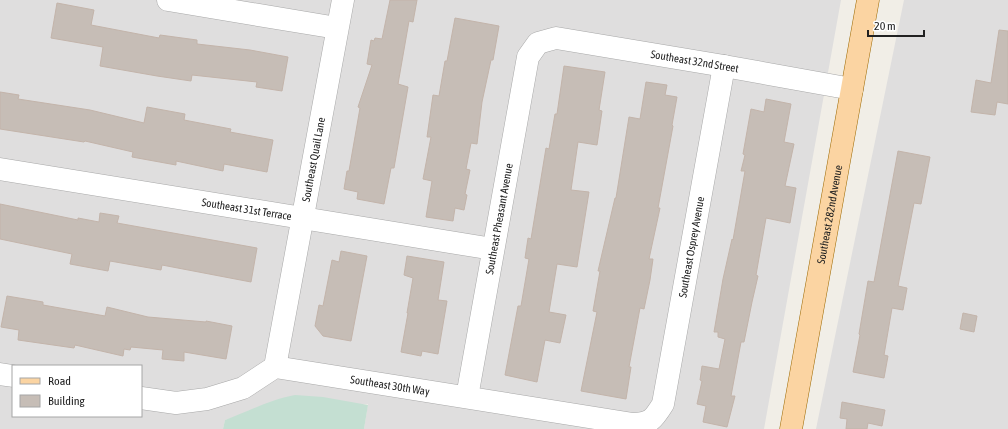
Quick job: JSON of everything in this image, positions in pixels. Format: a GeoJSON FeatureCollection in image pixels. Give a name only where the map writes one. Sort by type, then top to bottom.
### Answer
{"type":"FeatureCollection","features":[{"type":"Feature","properties":{"kind":"main road","name":"Southeast 282nd Avenue"},"geometry":{"type":"LineString","coordinates":[[791,429],[868,0]]}},
{"type":"Feature","properties":{"kind":"street"},"geometry":{"type":"LineString","coordinates":[[168,0],[337,28]]}},
{"type":"Feature","properties":{"kind":"street","name":"Southeast Quail Lane"},"geometry":{"type":"LineString","coordinates":[[275,367],[343,0]]}},
{"type":"Feature","properties":{"kind":"street","name":"Southeast 32nd Street"},"geometry":{"type":"LineString","coordinates":[[538,43],[556,38],[852,89]]}},
{"type":"Feature","properties":{"kind":"street","name":"Southeast Pheasant Avenue"},"geometry":{"type":"LineString","coordinates":[[467,397],[528,57],[538,43]]}},
{"type":"Feature","properties":{"kind":"street","name":"Southeast Osprey Avenue"},"geometry":{"type":"LineString","coordinates":[[646,423],[656,415],[663,404],[724,66]]}},
{"type":"Feature","properties":{"kind":"street","name":"Southeast 31st Terrace"},"geometry":{"type":"LineString","coordinates":[[0,169],[493,249]]}},
{"type":"Feature","properties":{"kind":"street"},"geometry":{"type":"LineString","coordinates":[[142,398],[176,403],[207,399],[244,388],[275,367]]}},
{"type":"Feature","properties":{"kind":"street","name":"Southeast 30th Way"},"geometry":{"type":"LineString","coordinates":[[275,367],[632,424],[646,423]]}},
{"type":"Feature","properties":{"kind":"street"},"geometry":{"type":"LineString","coordinates":[[0,374],[12,376]]}},
{"type":"Feature","properties":{"kind":"shaded area"},"geometry":{"type":"Polygon","coordinates":[[[0,0],[841,0],[764,429],[364,429],[368,404],[240,415],[225,420],[223,429],[0,429],[0,0]]]}},
{"type":"Feature","properties":{"kind":"shaded area"},"geometry":{"type":"Polygon","coordinates":[[[904,0],[1008,0],[1008,429],[816,429],[904,0]]]}},
{"type":"Feature","properties":{"kind":"green space"},"geometry":{"type":"Polygon","coordinates":[[[295,395],[323,397],[368,405],[364,429],[223,429],[225,420],[268,403],[295,395]]]}},
{"type":"Feature","properties":{"kind":"building"},"geometry":{"type":"Polygon","coordinates":[[[390,0],[417,0],[413,22],[409,21],[398,84],[408,87],[394,168],[391,168],[384,204],[357,199],[358,192],[344,189],[347,171],[349,171],[360,108],[358,107],[372,65],[367,64],[371,40],[374,41],[375,38],[382,39],[390,0]]]}},
{"type":"Feature","properties":{"kind":"building"},"geometry":{"type":"Polygon","coordinates":[[[57,3],[94,10],[91,25],[159,38],[160,35],[197,40],[197,44],[250,50],[288,57],[282,91],[256,87],[257,82],[192,75],[191,81],[100,66],[103,47],[51,38],[57,3]]]}},
{"type":"Feature","properties":{"kind":"building"},"geometry":{"type":"Polygon","coordinates":[[[455,18],[499,26],[493,60],[491,60],[482,102],[477,144],[471,143],[466,169],[470,170],[465,194],[467,195],[464,210],[455,208],[453,221],[426,217],[432,181],[423,179],[431,137],[427,137],[433,95],[439,96],[455,18]]]}},
{"type":"Feature","properties":{"kind":"building"},"geometry":{"type":"Polygon","coordinates":[[[999,30],[1008,31],[1008,104],[997,102],[995,115],[971,112],[976,80],[991,83],[999,30]]]}},
{"type":"Feature","properties":{"kind":"building"},"geometry":{"type":"Polygon","coordinates":[[[564,66],[605,72],[599,110],[602,111],[597,145],[578,142],[571,190],[589,192],[577,267],[557,264],[549,312],[566,315],[560,343],[545,340],[537,382],[505,375],[518,306],[521,306],[529,259],[525,258],[528,238],[531,239],[546,148],[549,149],[555,114],[557,114],[564,66]]]}},
{"type":"Feature","properties":{"kind":"building"},"geometry":{"type":"Polygon","coordinates":[[[646,82],[667,85],[665,95],[677,97],[658,208],[660,208],[649,259],[653,259],[650,280],[644,309],[640,308],[629,367],[631,367],[626,399],[581,391],[597,312],[593,311],[600,271],[598,271],[616,198],[629,117],[640,119],[646,82]]]}},
{"type":"Feature","properties":{"kind":"building"},"geometry":{"type":"Polygon","coordinates":[[[0,92],[19,95],[18,99],[90,110],[144,123],[147,107],[185,114],[184,120],[231,129],[230,132],[273,140],[267,172],[224,164],[223,171],[176,161],[176,165],[132,157],[133,152],[85,141],[0,129],[0,92]]]}},
{"type":"Feature","properties":{"kind":"building"},"geometry":{"type":"Polygon","coordinates":[[[766,99],[791,104],[784,142],[794,144],[785,186],[796,188],[790,223],[766,218],[756,275],[758,276],[744,342],[741,342],[731,396],[735,396],[727,427],[703,422],[706,406],[697,404],[702,381],[700,380],[702,366],[719,369],[725,339],[718,337],[718,332],[714,332],[723,279],[732,239],[733,240],[745,171],[741,171],[745,155],[743,154],[751,109],[764,112],[766,99]]]}},
{"type":"Feature","properties":{"kind":"building"},"geometry":{"type":"Polygon","coordinates":[[[898,151],[930,157],[921,204],[914,203],[898,286],[907,288],[903,310],[892,308],[884,355],[888,356],[884,378],[853,372],[868,281],[874,282],[898,151]]]}},
{"type":"Feature","properties":{"kind":"building"},"geometry":{"type":"Polygon","coordinates":[[[0,204],[78,220],[78,218],[99,222],[100,213],[119,216],[117,223],[257,248],[251,282],[162,265],[161,270],[110,261],[108,271],[70,264],[72,254],[0,239],[0,204]]]}},
{"type":"Feature","properties":{"kind":"building"},"geometry":{"type":"Polygon","coordinates":[[[341,251],[367,256],[351,341],[323,336],[315,326],[319,305],[323,306],[332,260],[339,262],[341,251]]]}},
{"type":"Feature","properties":{"kind":"building"},"geometry":{"type":"Polygon","coordinates":[[[407,256],[444,262],[438,300],[447,301],[438,354],[422,351],[421,356],[401,352],[413,278],[404,275],[407,256]]]}},
{"type":"Feature","properties":{"kind":"building"},"geometry":{"type":"Polygon","coordinates":[[[7,296],[43,302],[43,305],[105,316],[107,307],[148,317],[206,321],[232,326],[226,359],[184,352],[184,361],[162,359],[163,350],[131,347],[130,350],[124,349],[123,356],[75,345],[74,348],[18,340],[19,330],[1,327],[7,296]]]}},
{"type":"Feature","properties":{"kind":"building"},"geometry":{"type":"Polygon","coordinates":[[[963,313],[977,316],[974,332],[960,329],[963,313]]]}},
{"type":"Feature","properties":{"kind":"building"},"geometry":{"type":"Polygon","coordinates":[[[842,402],[885,410],[882,426],[868,423],[867,429],[846,429],[847,419],[840,418],[842,402]]]}}]}
